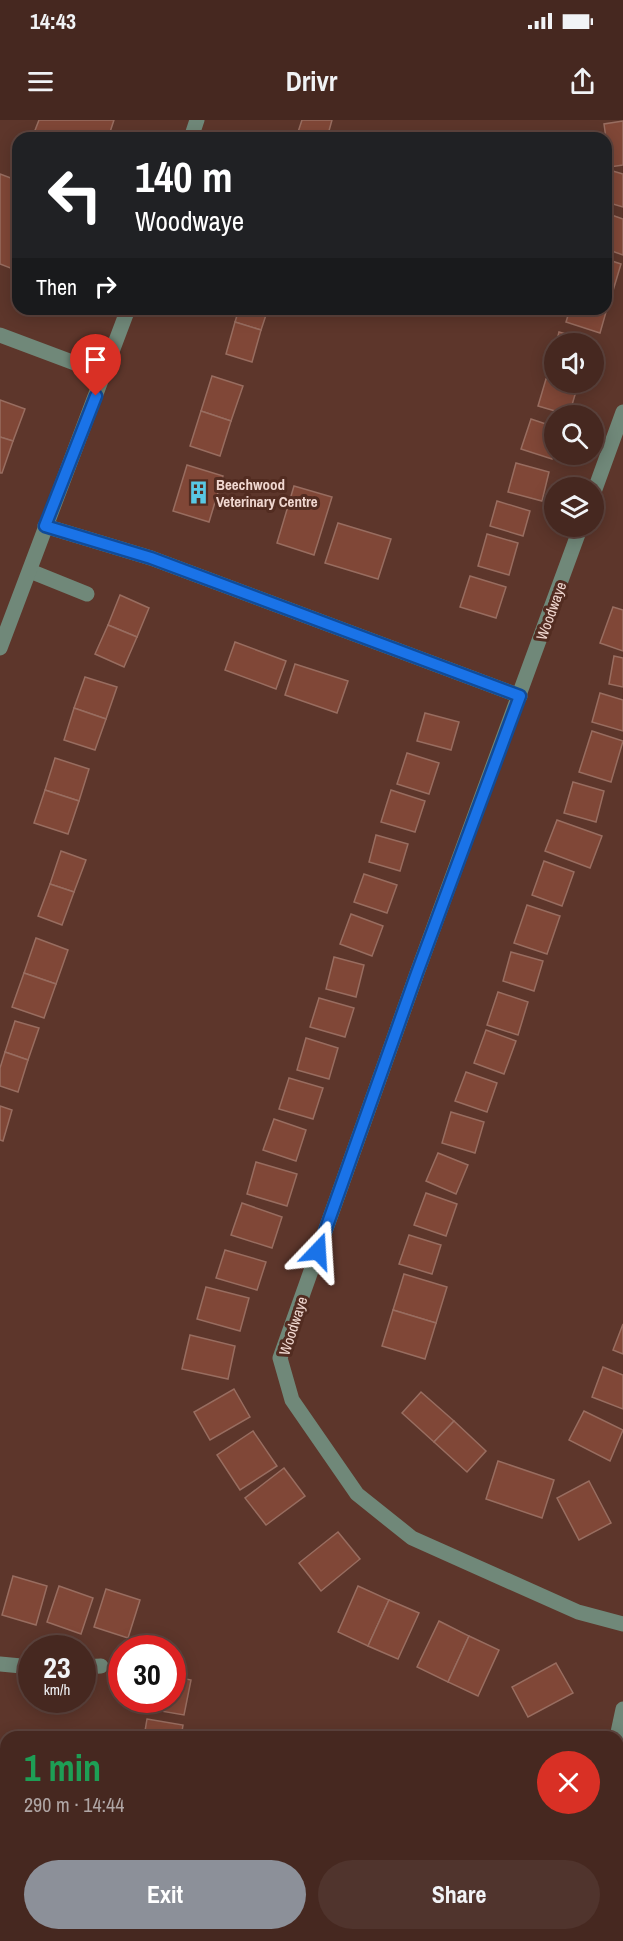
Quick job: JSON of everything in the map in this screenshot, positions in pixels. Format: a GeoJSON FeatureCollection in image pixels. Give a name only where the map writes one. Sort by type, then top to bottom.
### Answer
{"type":"FeatureCollection","features":[{"type":"Feature","properties":{"kind":"street"},"geometry":{"type":"LineString","coordinates":[[0,648],[126,315]]}},
{"type":"Feature","properties":{"kind":"street"},"geometry":{"type":"LineString","coordinates":[[0,335],[104,374]]}},
{"type":"Feature","properties":{"kind":"street"},"geometry":{"type":"LineString","coordinates":[[599,477],[623,412]]}},
{"type":"Feature","properties":{"kind":"street"},"geometry":{"type":"LineString","coordinates":[[45,526],[151,558],[520,696]]}},
{"type":"Feature","properties":{"kind":"street","name":"Woodwaye"},"geometry":{"type":"LineString","coordinates":[[577,537],[417,973],[280,1358],[292,1400],[357,1494],[412,1538],[578,1612],[623,1624]]}},
{"type":"Feature","properties":{"kind":"street"},"geometry":{"type":"LineString","coordinates":[[30,571],[87,594]]}},
{"type":"Feature","properties":{"kind":"street"},"geometry":{"type":"LineString","coordinates":[[0,1664],[18,1666]]}},
{"type":"Feature","properties":{"kind":"street"},"geometry":{"type":"LineString","coordinates":[[96,1666],[101,1666]]}},
{"type":"Feature","properties":{"kind":"street"},"geometry":{"type":"LineString","coordinates":[[618,1731],[623,1709]]}},
{"type":"Feature","properties":{"kind":"building"},"geometry":{"type":"Polygon","coordinates":[[[39,120],[114,120],[110,132],[34,132],[39,120]]]}},
{"type":"Feature","properties":{"kind":"building"},"geometry":{"type":"Polygon","coordinates":[[[302,120],[332,120],[329,132],[298,132],[302,120]]]}},
{"type":"Feature","properties":{"kind":"building"},"geometry":{"type":"Polygon","coordinates":[[[623,121],[623,165],[612,167],[612,132],[605,132],[604,124],[623,121]]]}},
{"type":"Feature","properties":{"kind":"building"},"geometry":{"type":"Polygon","coordinates":[[[612,171],[623,174],[623,207],[612,204],[612,171]]]}},
{"type":"Feature","properties":{"kind":"building"},"geometry":{"type":"Polygon","coordinates":[[[0,174],[12,178],[12,269],[0,264],[0,174]]]}},
{"type":"Feature","properties":{"kind":"building"},"geometry":{"type":"Polygon","coordinates":[[[612,215],[623,219],[623,255],[612,251],[612,215]]]}},
{"type":"Feature","properties":{"kind":"building"},"geometry":{"type":"Polygon","coordinates":[[[612,261],[621,264],[612,294],[612,261]]]}},
{"type":"Feature","properties":{"kind":"building"},"geometry":{"type":"Polygon","coordinates":[[[237,315],[266,315],[261,330],[235,322],[237,315]]]}},
{"type":"Feature","properties":{"kind":"building"},"geometry":{"type":"Polygon","coordinates":[[[568,315],[605,315],[600,333],[566,322],[568,315]]]}},
{"type":"Feature","properties":{"kind":"building"},"geometry":{"type":"Polygon","coordinates":[[[235,322],[261,330],[252,362],[226,354],[235,322]]]}},
{"type":"Feature","properties":{"kind":"building"},"geometry":{"type":"Polygon","coordinates":[[[212,376],[243,386],[231,421],[201,411],[212,376]]]}},
{"type":"Feature","properties":{"kind":"building"},"geometry":{"type":"Polygon","coordinates":[[[544,386],[544,393],[576,393],[572,405],[544,405],[544,408],[538,406],[544,386]]]}},
{"type":"Feature","properties":{"kind":"building"},"geometry":{"type":"Polygon","coordinates":[[[0,400],[25,409],[13,441],[0,437],[0,400]]]}},
{"type":"Feature","properties":{"kind":"building"},"geometry":{"type":"Polygon","coordinates":[[[201,411],[231,421],[220,456],[190,446],[201,411]]]}},
{"type":"Feature","properties":{"kind":"building"},"geometry":{"type":"Polygon","coordinates":[[[531,419],[544,423],[544,456],[521,449],[531,419]]]}},
{"type":"Feature","properties":{"kind":"building"},"geometry":{"type":"Polygon","coordinates":[[[0,437],[13,441],[2,473],[0,473],[0,437]]]}},
{"type":"Feature","properties":{"kind":"building"},"geometry":{"type":"Polygon","coordinates":[[[516,463],[549,472],[548,477],[544,477],[542,501],[508,492],[516,463]]]}},
{"type":"Feature","properties":{"kind":"building","name":"Beechwood Veterinary Centre"},"geometry":{"type":"Polygon","coordinates":[[[187,465],[223,476],[209,522],[173,511],[187,465]]]}},
{"type":"Feature","properties":{"kind":"building"},"geometry":{"type":"Polygon","coordinates":[[[294,486],[332,497],[314,555],[277,543],[294,486]]]}},
{"type":"Feature","properties":{"kind":"building"},"geometry":{"type":"Polygon","coordinates":[[[497,501],[530,511],[523,536],[490,526],[497,501]]]}},
{"type":"Feature","properties":{"kind":"building"},"geometry":{"type":"Polygon","coordinates":[[[338,523],[391,539],[378,579],[325,563],[338,523]]]}},
{"type":"Feature","properties":{"kind":"building"},"geometry":{"type":"Polygon","coordinates":[[[487,534],[518,543],[509,575],[478,566],[487,534]]]}},
{"type":"Feature","properties":{"kind":"building"},"geometry":{"type":"Polygon","coordinates":[[[470,576],[506,587],[496,618],[460,607],[470,576]]]}},
{"type":"Feature","properties":{"kind":"building"},"geometry":{"type":"Polygon","coordinates":[[[120,595],[149,608],[137,637],[108,625],[120,595]]]}},
{"type":"Feature","properties":{"kind":"building"},"geometry":{"type":"Polygon","coordinates":[[[613,607],[623,610],[623,651],[600,643],[613,607]]]}},
{"type":"Feature","properties":{"kind":"building"},"geometry":{"type":"Polygon","coordinates":[[[108,625],[137,637],[124,667],[95,654],[108,625]]]}},
{"type":"Feature","properties":{"kind":"building"},"geometry":{"type":"Polygon","coordinates":[[[235,642],[286,661],[276,689],[225,670],[235,642]]]}},
{"type":"Feature","properties":{"kind":"building"},"geometry":{"type":"Polygon","coordinates":[[[614,656],[623,658],[623,687],[609,684],[614,656]]]}},
{"type":"Feature","properties":{"kind":"building"},"geometry":{"type":"Polygon","coordinates":[[[295,664],[348,681],[337,713],[285,695],[295,664]]]}},
{"type":"Feature","properties":{"kind":"building"},"geometry":{"type":"Polygon","coordinates":[[[85,677],[117,687],[106,719],[74,708],[85,677]]]}},
{"type":"Feature","properties":{"kind":"building"},"geometry":{"type":"Polygon","coordinates":[[[600,693],[623,700],[623,731],[592,722],[600,693]]]}},
{"type":"Feature","properties":{"kind":"building"},"geometry":{"type":"Polygon","coordinates":[[[74,708],[106,719],[95,750],[64,740],[74,708]]]}},
{"type":"Feature","properties":{"kind":"building"},"geometry":{"type":"Polygon","coordinates":[[[425,713],[459,722],[451,750],[417,741],[425,713]]]}},
{"type":"Feature","properties":{"kind":"building"},"geometry":{"type":"Polygon","coordinates":[[[592,731],[623,741],[611,782],[579,772],[592,731]]]}},
{"type":"Feature","properties":{"kind":"building"},"geometry":{"type":"Polygon","coordinates":[[[407,753],[439,763],[429,794],[397,784],[407,753]]]}},
{"type":"Feature","properties":{"kind":"building"},"geometry":{"type":"Polygon","coordinates":[[[55,758],[89,769],[79,801],[45,790],[55,758]]]}},
{"type":"Feature","properties":{"kind":"building"},"geometry":{"type":"Polygon","coordinates":[[[573,782],[604,791],[596,822],[564,813],[573,782]]]}},
{"type":"Feature","properties":{"kind":"building"},"geometry":{"type":"Polygon","coordinates":[[[45,790],[79,801],[68,834],[34,823],[45,790]]]}},
{"type":"Feature","properties":{"kind":"building"},"geometry":{"type":"Polygon","coordinates":[[[391,790],[425,801],[415,832],[381,822],[391,790]]]}},
{"type":"Feature","properties":{"kind":"building"},"geometry":{"type":"Polygon","coordinates":[[[557,820],[602,836],[590,868],[545,851],[557,820]]]}},
{"type":"Feature","properties":{"kind":"building"},"geometry":{"type":"Polygon","coordinates":[[[376,835],[408,844],[400,871],[369,862],[376,835]]]}},
{"type":"Feature","properties":{"kind":"building"},"geometry":{"type":"Polygon","coordinates":[[[61,851],[86,860],[74,892],[50,884],[61,851]]]}},
{"type":"Feature","properties":{"kind":"building"},"geometry":{"type":"Polygon","coordinates":[[[544,861],[574,872],[562,906],[532,895],[544,861]]]}},
{"type":"Feature","properties":{"kind":"building"},"geometry":{"type":"Polygon","coordinates":[[[364,874],[397,885],[387,913],[354,902],[364,874]]]}},
{"type":"Feature","properties":{"kind":"building"},"geometry":{"type":"Polygon","coordinates":[[[50,884],[74,892],[62,925],[38,916],[50,884]]]}},
{"type":"Feature","properties":{"kind":"building"},"geometry":{"type":"Polygon","coordinates":[[[527,905],[560,916],[547,954],[514,943],[527,905]]]}},
{"type":"Feature","properties":{"kind":"building"},"geometry":{"type":"Polygon","coordinates":[[[351,914],[383,926],[372,956],[340,944],[351,914]]]}},
{"type":"Feature","properties":{"kind":"building"},"geometry":{"type":"Polygon","coordinates":[[[36,938],[68,950],[56,984],[24,973],[36,938]]]}},
{"type":"Feature","properties":{"kind":"building"},"geometry":{"type":"Polygon","coordinates":[[[511,952],[543,961],[534,991],[503,981],[511,952]]]}},
{"type":"Feature","properties":{"kind":"building"},"geometry":{"type":"Polygon","coordinates":[[[334,957],[364,965],[356,997],[326,989],[334,957]]]}},
{"type":"Feature","properties":{"kind":"building"},"geometry":{"type":"Polygon","coordinates":[[[24,973],[56,984],[44,1018],[12,1007],[24,973]]]}},
{"type":"Feature","properties":{"kind":"building"},"geometry":{"type":"Polygon","coordinates":[[[498,992],[528,1002],[518,1035],[487,1025],[498,992]]]}},
{"type":"Feature","properties":{"kind":"building"},"geometry":{"type":"Polygon","coordinates":[[[319,998],[354,1008],[345,1037],[310,1027],[319,998]]]}},
{"type":"Feature","properties":{"kind":"building"},"geometry":{"type":"Polygon","coordinates":[[[15,1021],[39,1028],[28,1060],[5,1052],[15,1021]]]}},
{"type":"Feature","properties":{"kind":"building"},"geometry":{"type":"Polygon","coordinates":[[[486,1030],[516,1041],[504,1074],[474,1063],[486,1030]]]}},
{"type":"Feature","properties":{"kind":"building"},"geometry":{"type":"Polygon","coordinates":[[[306,1038],[338,1048],[329,1079],[297,1070],[306,1038]]]}},
{"type":"Feature","properties":{"kind":"building"},"geometry":{"type":"Polygon","coordinates":[[[5,1052],[28,1060],[18,1092],[0,1086],[0,1068],[5,1052]]]}},
{"type":"Feature","properties":{"kind":"building"},"geometry":{"type":"Polygon","coordinates":[[[466,1072],[497,1083],[487,1112],[455,1101],[466,1072]]]}},
{"type":"Feature","properties":{"kind":"building"},"geometry":{"type":"Polygon","coordinates":[[[289,1078],[323,1088],[313,1119],[279,1109],[289,1078]]]}},
{"type":"Feature","properties":{"kind":"building"},"geometry":{"type":"Polygon","coordinates":[[[0,1106],[12,1110],[3,1141],[0,1140],[0,1106]]]}},
{"type":"Feature","properties":{"kind":"building"},"geometry":{"type":"Polygon","coordinates":[[[451,1112],[484,1122],[475,1153],[442,1143],[451,1112]]]}},
{"type":"Feature","properties":{"kind":"building"},"geometry":{"type":"Polygon","coordinates":[[[274,1119],[306,1130],[296,1161],[263,1150],[274,1119]]]}},
{"type":"Feature","properties":{"kind":"building"},"geometry":{"type":"Polygon","coordinates":[[[438,1153],[468,1165],[456,1194],[426,1181],[438,1153]]]}},
{"type":"Feature","properties":{"kind":"building"},"geometry":{"type":"Polygon","coordinates":[[[256,1162],[297,1174],[287,1206],[247,1194],[256,1162]]]}},
{"type":"Feature","properties":{"kind":"building"},"geometry":{"type":"Polygon","coordinates":[[[426,1193],[457,1204],[446,1236],[414,1225],[426,1193]]]}},
{"type":"Feature","properties":{"kind":"building"},"geometry":{"type":"Polygon","coordinates":[[[242,1203],[282,1217],[272,1248],[231,1235],[242,1203]]]}},
{"type":"Feature","properties":{"kind":"building"},"geometry":{"type":"Polygon","coordinates":[[[409,1235],[441,1245],[432,1274],[399,1264],[409,1235]]]}},
{"type":"Feature","properties":{"kind":"building"},"geometry":{"type":"Polygon","coordinates":[[[225,1250],[266,1262],[257,1290],[216,1278],[225,1250]]]}},
{"type":"Feature","properties":{"kind":"building"},"geometry":{"type":"Polygon","coordinates":[[[404,1274],[447,1287],[436,1323],[393,1310],[404,1274]]]}},
{"type":"Feature","properties":{"kind":"building"},"geometry":{"type":"Polygon","coordinates":[[[206,1287],[249,1298],[240,1331],[197,1319],[206,1287]]]}},
{"type":"Feature","properties":{"kind":"building"},"geometry":{"type":"Polygon","coordinates":[[[393,1310],[436,1323],[425,1359],[382,1346],[393,1310]]]}},
{"type":"Feature","properties":{"kind":"building"},"geometry":{"type":"Polygon","coordinates":[[[623,1324],[623,1354],[613,1350],[623,1324]]]}},
{"type":"Feature","properties":{"kind":"building"},"geometry":{"type":"Polygon","coordinates":[[[190,1335],[235,1346],[228,1379],[182,1369],[190,1335]]]}},
{"type":"Feature","properties":{"kind":"building"},"geometry":{"type":"Polygon","coordinates":[[[603,1367],[623,1375],[623,1409],[592,1397],[603,1367]]]}},
{"type":"Feature","properties":{"kind":"building"},"geometry":{"type":"Polygon","coordinates":[[[234,1389],[250,1417],[210,1440],[194,1412],[234,1389]]]}},
{"type":"Feature","properties":{"kind":"building"},"geometry":{"type":"Polygon","coordinates":[[[421,1392],[454,1421],[434,1442],[402,1413],[421,1392]]]}},
{"type":"Feature","properties":{"kind":"building"},"geometry":{"type":"Polygon","coordinates":[[[584,1411],[623,1430],[610,1461],[569,1440],[584,1411]]]}},
{"type":"Feature","properties":{"kind":"building"},"geometry":{"type":"Polygon","coordinates":[[[454,1421],[486,1451],[467,1472],[434,1442],[454,1421]]]}},
{"type":"Feature","properties":{"kind":"building"},"geometry":{"type":"Polygon","coordinates":[[[253,1431],[277,1466],[240,1490],[217,1455],[253,1431]]]}},
{"type":"Feature","properties":{"kind":"building"},"geometry":{"type":"Polygon","coordinates":[[[498,1461],[554,1480],[542,1518],[486,1499],[498,1461]]]}},
{"type":"Feature","properties":{"kind":"building"},"geometry":{"type":"Polygon","coordinates":[[[284,1468],[305,1496],[266,1525],[245,1498],[284,1468]]]}},
{"type":"Feature","properties":{"kind":"building"},"geometry":{"type":"Polygon","coordinates":[[[589,1481],[611,1523],[579,1540],[557,1498],[589,1481]]]}},
{"type":"Feature","properties":{"kind":"building"},"geometry":{"type":"Polygon","coordinates":[[[338,1532],[360,1559],[321,1591],[299,1563],[338,1532]]]}},
{"type":"Feature","properties":{"kind":"building"},"geometry":{"type":"Polygon","coordinates":[[[13,1576],[47,1586],[36,1625],[2,1615],[13,1576]]]}},
{"type":"Feature","properties":{"kind":"building"},"geometry":{"type":"Polygon","coordinates":[[[59,1586],[93,1598],[81,1634],[47,1622],[59,1586]]]}},
{"type":"Feature","properties":{"kind":"building"},"geometry":{"type":"Polygon","coordinates":[[[358,1586],[389,1600],[368,1646],[338,1632],[358,1586]]]}},
{"type":"Feature","properties":{"kind":"building"},"geometry":{"type":"Polygon","coordinates":[[[106,1589],[140,1600],[129,1635],[119,1635],[94,1627],[106,1589]]]}},
{"type":"Feature","properties":{"kind":"building"},"geometry":{"type":"Polygon","coordinates":[[[389,1600],[419,1613],[398,1659],[368,1646],[389,1600]]]}},
{"type":"Feature","properties":{"kind":"building"},"geometry":{"type":"Polygon","coordinates":[[[439,1621],[469,1636],[448,1682],[417,1667],[439,1621]]]}},
{"type":"Feature","properties":{"kind":"building"},"geometry":{"type":"Polygon","coordinates":[[[469,1636],[499,1650],[478,1696],[448,1682],[469,1636]]]}},
{"type":"Feature","properties":{"kind":"building"},"geometry":{"type":"Polygon","coordinates":[[[556,1663],[573,1693],[528,1717],[512,1687],[556,1663]]]}},
{"type":"Feature","properties":{"kind":"building"},"geometry":{"type":"Polygon","coordinates":[[[186,1679],[191,1680],[186,1705],[186,1679]]]}},
{"type":"Feature","properties":{"kind":"building"},"geometry":{"type":"Polygon","coordinates":[[[147,1719],[183,1725],[182,1731],[145,1731],[147,1719]]]}},
{"type":"Feature","properties":{"kind":"place","name":"Beechwood Veterinary Centre"},"geometry":{"type":"Point","coordinates":[198,493]}},
{"type":"Feature","properties":{"kind":"route"},"geometry":{"type":"LineString","coordinates":[[96,396],[45,526],[151,558],[520,696],[417,973],[318,1251]]}}]}
